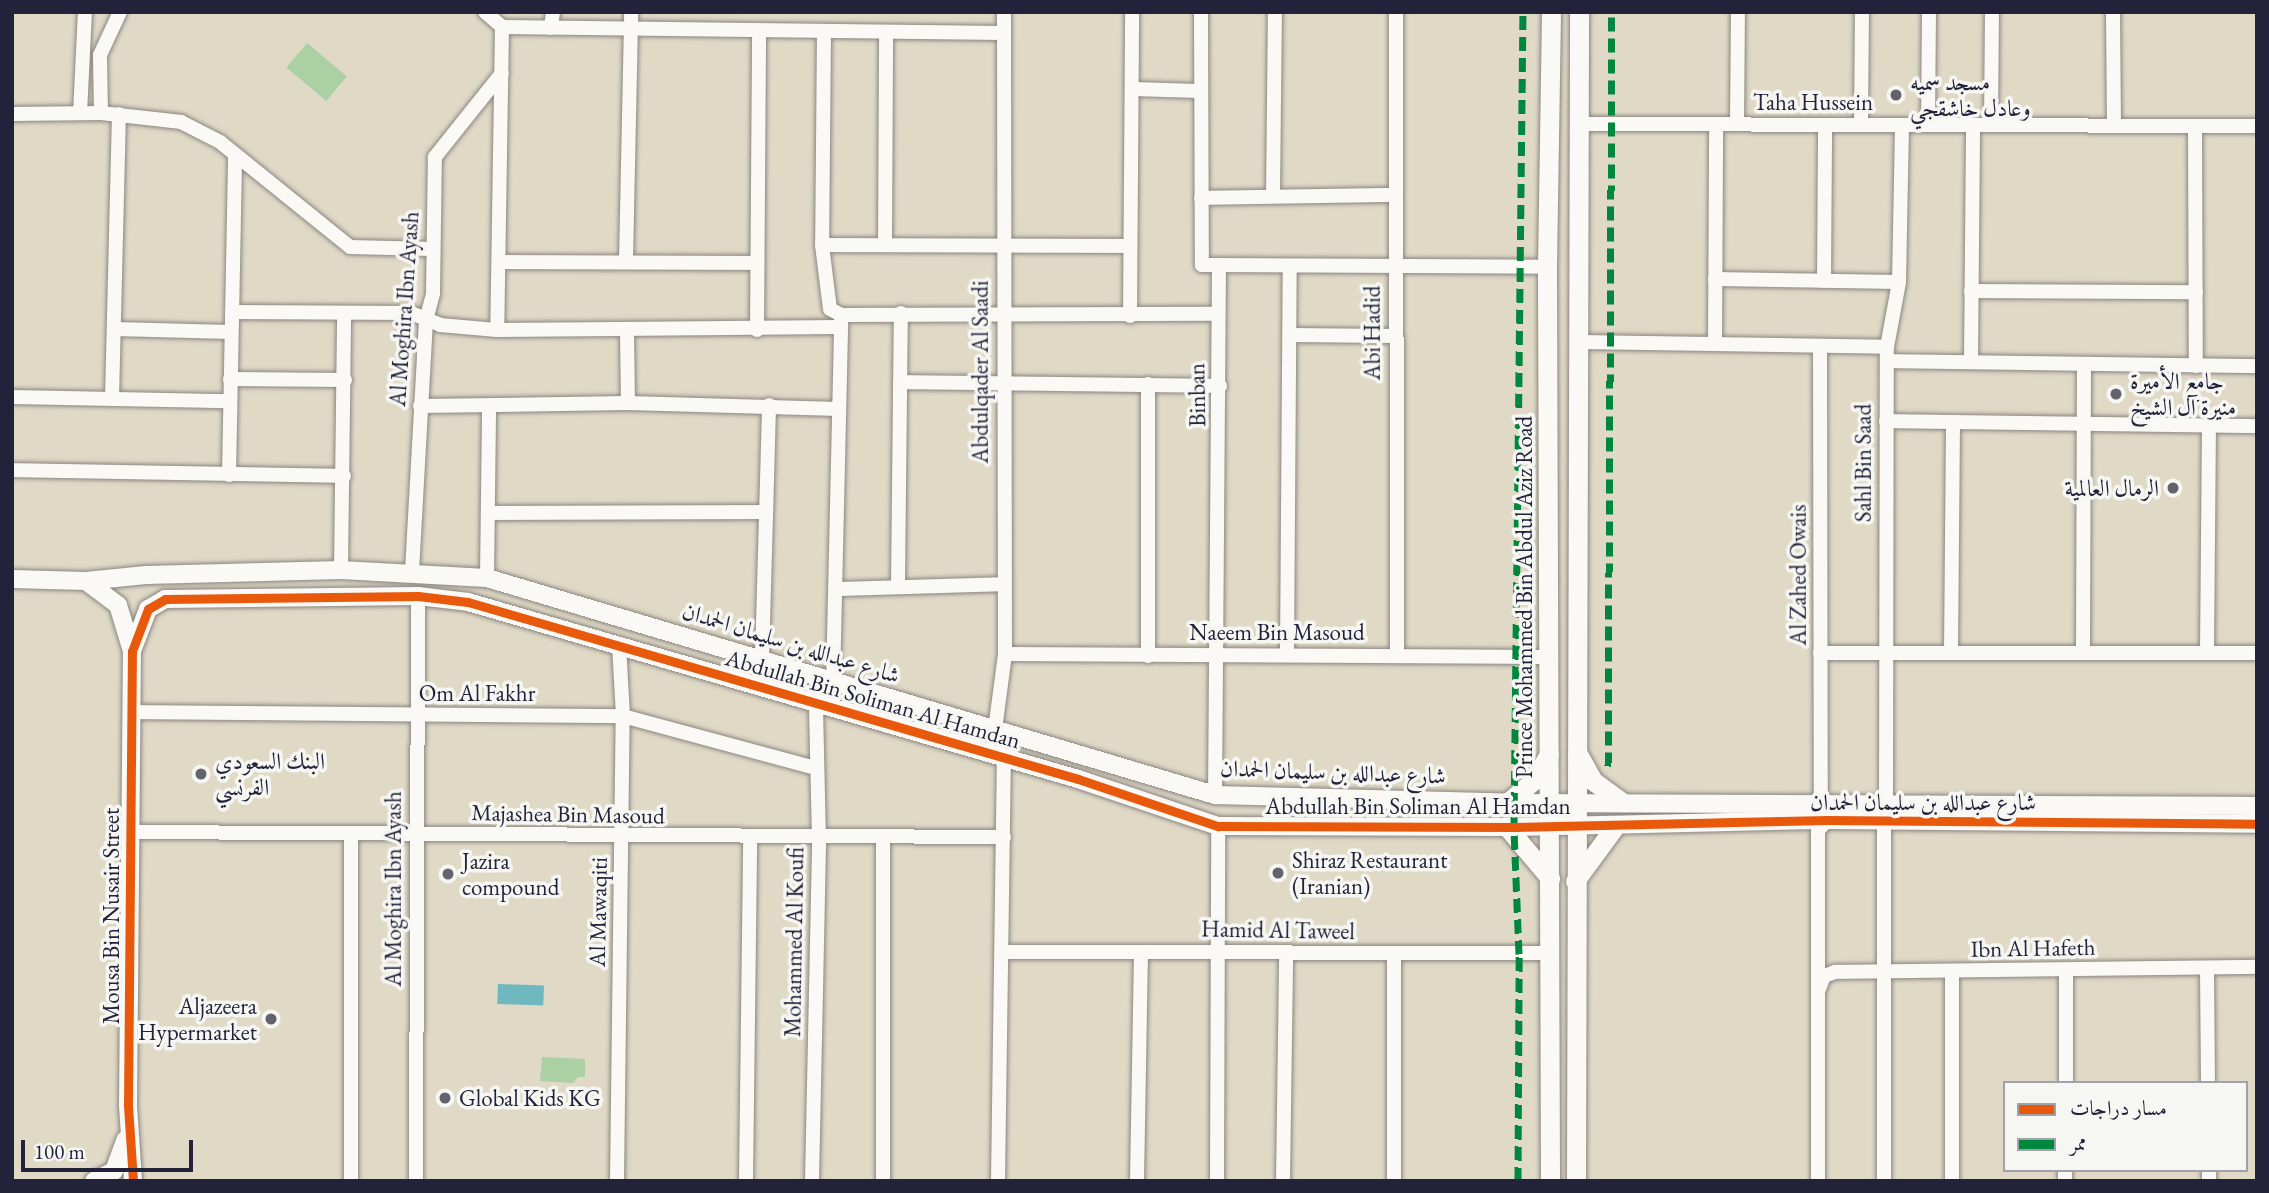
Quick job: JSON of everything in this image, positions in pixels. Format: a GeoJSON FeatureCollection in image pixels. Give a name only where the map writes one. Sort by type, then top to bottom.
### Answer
{"type":"FeatureCollection","features":[{"type":"Feature","properties":{"kind":"main road","name":"Prince Mohammed Bin Abdul Aziz Road"},"geometry":{"type":"LineString","coordinates":[[1550,1181],[1552,953],[1549,878],[1547,267],[1551,12]]}},
{"type":"Feature","properties":{"kind":"main road"},"geometry":{"type":"LineString","coordinates":[[1576,1181],[1575,881],[1582,826],[1576,801],[1580,342],[1579,12]]}},
{"type":"Feature","properties":{"kind":"main road"},"geometry":{"type":"LineString","coordinates":[[1576,751],[1593,780],[1622,802]]}},
{"type":"Feature","properties":{"kind":"main road"},"geometry":{"type":"LineString","coordinates":[[1508,802],[1533,781],[1549,753]]}},
{"type":"Feature","properties":{"kind":"main road"},"geometry":{"type":"LineString","coordinates":[[1575,881],[1616,825]]}},
{"type":"Feature","properties":{"kind":"main road"},"geometry":{"type":"LineString","coordinates":[[1507,827],[1549,878]]}},
{"type":"Feature","properties":{"kind":"street"},"geometry":{"type":"LineString","coordinates":[[80,113],[85,12]]}},
{"type":"Feature","properties":{"kind":"street"},"geometry":{"type":"LineString","coordinates":[[101,113],[100,55],[120,12]]}},
{"type":"Feature","properties":{"kind":"street"},"geometry":{"type":"LineString","coordinates":[[485,12],[502,27],[1003,33]]}},
{"type":"Feature","properties":{"kind":"street"},"geometry":{"type":"LineString","coordinates":[[551,28],[552,12]]}},
{"type":"Feature","properties":{"kind":"street"},"geometry":{"type":"LineString","coordinates":[[626,261],[631,12]]}},
{"type":"Feature","properties":{"kind":"street","name":"Abdulqader Al Saadi"},"geometry":{"type":"LineString","coordinates":[[995,730],[1004,654],[1003,12]]}},
{"type":"Feature","properties":{"kind":"street"},"geometry":{"type":"LineString","coordinates":[[1129,316],[1132,12]]}},
{"type":"Feature","properties":{"kind":"street"},"geometry":{"type":"LineString","coordinates":[[1201,12],[1202,265],[1547,267]]}},
{"type":"Feature","properties":{"kind":"street"},"geometry":{"type":"LineString","coordinates":[[1273,196],[1275,12]]}},
{"type":"Feature","properties":{"kind":"street","name":"Abi Hadid"},"geometry":{"type":"LineString","coordinates":[[1396,12],[1394,336],[1397,654]]}},
{"type":"Feature","properties":{"kind":"street"},"geometry":{"type":"LineString","coordinates":[[1737,124],[1738,12]]}},
{"type":"Feature","properties":{"kind":"street"},"geometry":{"type":"LineString","coordinates":[[1861,124],[1862,12]]}},
{"type":"Feature","properties":{"kind":"street"},"geometry":{"type":"LineString","coordinates":[[1928,12],[1928,125]]}},
{"type":"Feature","properties":{"kind":"street"},"geometry":{"type":"LineString","coordinates":[[1991,125],[1992,12]]}},
{"type":"Feature","properties":{"kind":"street"},"geometry":{"type":"LineString","coordinates":[[2113,12],[2114,125]]}},
{"type":"Feature","properties":{"kind":"street"},"geometry":{"type":"LineString","coordinates":[[496,330],[502,27]]}},
{"type":"Feature","properties":{"kind":"street"},"geometry":{"type":"LineString","coordinates":[[757,330],[759,31]]}},
{"type":"Feature","properties":{"kind":"street"},"geometry":{"type":"LineString","coordinates":[[824,31],[822,246],[837,317],[839,408],[838,589],[833,683]]}},
{"type":"Feature","properties":{"kind":"street"},"geometry":{"type":"LineString","coordinates":[[886,32],[886,244]]}},
{"type":"Feature","properties":{"kind":"street","name":"Al Moghira Ibn Ayash"},"geometry":{"type":"LineString","coordinates":[[412,571],[426,320],[433,293],[435,157],[502,73]]}},
{"type":"Feature","properties":{"kind":"street"},"geometry":{"type":"LineString","coordinates":[[1132,89],[1200,91]]}},
{"type":"Feature","properties":{"kind":"street"},"geometry":{"type":"LineString","coordinates":[[12,114],[101,113],[181,122],[220,142],[235,158],[350,247],[433,249]]}},
{"type":"Feature","properties":{"kind":"street"},"geometry":{"type":"LineString","coordinates":[[112,399],[119,114]]}},
{"type":"Feature","properties":{"kind":"street","name":"Taha Hussein"},"geometry":{"type":"LineString","coordinates":[[1579,124],[2257,126]]}},
{"type":"Feature","properties":{"kind":"street"},"geometry":{"type":"LineString","coordinates":[[1715,344],[1716,124]]}},
{"type":"Feature","properties":{"kind":"street"},"geometry":{"type":"LineString","coordinates":[[1824,281],[1825,125]]}},
{"type":"Feature","properties":{"kind":"street","name":"Sahl Bin Saad"},"geometry":{"type":"LineString","coordinates":[[1886,803],[1887,354],[1899,282],[1902,125]]}},
{"type":"Feature","properties":{"kind":"street"},"geometry":{"type":"LineString","coordinates":[[1971,362],[1973,125]]}},
{"type":"Feature","properties":{"kind":"street"},"geometry":{"type":"LineString","coordinates":[[2195,126],[2196,366]]}},
{"type":"Feature","properties":{"kind":"street"},"geometry":{"type":"LineString","coordinates":[[229,475],[235,158]]}},
{"type":"Feature","properties":{"kind":"street"},"geometry":{"type":"LineString","coordinates":[[1201,198],[1394,195]]}},
{"type":"Feature","properties":{"kind":"street"},"geometry":{"type":"LineString","coordinates":[[822,246],[1129,246]]}},
{"type":"Feature","properties":{"kind":"street"},"geometry":{"type":"LineString","coordinates":[[499,262],[757,263]]}},
{"type":"Feature","properties":{"kind":"street","name":"Binban"},"geometry":{"type":"LineString","coordinates":[[1215,795],[1220,655],[1219,265]]}},
{"type":"Feature","properties":{"kind":"street"},"geometry":{"type":"LineString","coordinates":[[1287,655],[1290,267]]}},
{"type":"Feature","properties":{"kind":"street"},"geometry":{"type":"LineString","coordinates":[[1715,279],[1899,282]]}},
{"type":"Feature","properties":{"kind":"street"},"geometry":{"type":"LineString","coordinates":[[1971,291],[2196,292]]}},
{"type":"Feature","properties":{"kind":"street"},"geometry":{"type":"LineString","coordinates":[[232,312],[411,313],[426,320],[496,330],[627,332],[757,330],[837,317],[901,313],[1003,316],[1218,314]]}},
{"type":"Feature","properties":{"kind":"street"},"geometry":{"type":"LineString","coordinates":[[898,584],[901,313]]}},
{"type":"Feature","properties":{"kind":"street"},"geometry":{"type":"LineString","coordinates":[[341,570],[344,314]]}},
{"type":"Feature","properties":{"kind":"street"},"geometry":{"type":"LineString","coordinates":[[114,330],[231,332]]}},
{"type":"Feature","properties":{"kind":"street"},"geometry":{"type":"LineString","coordinates":[[627,332],[628,402]]}},
{"type":"Feature","properties":{"kind":"street"},"geometry":{"type":"LineString","coordinates":[[1290,335],[1394,336]]}},
{"type":"Feature","properties":{"kind":"street"},"geometry":{"type":"LineString","coordinates":[[1580,342],[1820,346],[1971,362],[2257,366]]}},
{"type":"Feature","properties":{"kind":"street","name":"Al Zahed Owais"},"geometry":{"type":"LineString","coordinates":[[1818,1181],[1818,830],[1824,812],[1820,653],[1820,346]]}},
{"type":"Feature","properties":{"kind":"street"},"geometry":{"type":"LineString","coordinates":[[2083,651],[2084,364]]}},
{"type":"Feature","properties":{"kind":"street"},"geometry":{"type":"LineString","coordinates":[[230,379],[345,380]]}},
{"type":"Feature","properties":{"kind":"street"},"geometry":{"type":"LineString","coordinates":[[900,382],[1220,386]]}},
{"type":"Feature","properties":{"kind":"street"},"geometry":{"type":"LineString","coordinates":[[1148,384],[1148,656]]}},
{"type":"Feature","properties":{"kind":"street"},"geometry":{"type":"LineString","coordinates":[[12,397],[230,401]]}},
{"type":"Feature","properties":{"kind":"street"},"geometry":{"type":"LineString","coordinates":[[420,406],[489,408],[628,402],[839,408]]}},
{"type":"Feature","properties":{"kind":"street"},"geometry":{"type":"LineString","coordinates":[[762,659],[769,405]]}},
{"type":"Feature","properties":{"kind":"street"},"geometry":{"type":"LineString","coordinates":[[487,578],[491,513],[489,408]]}},
{"type":"Feature","properties":{"kind":"street"},"geometry":{"type":"LineString","coordinates":[[1886,421],[2257,426]]}},
{"type":"Feature","properties":{"kind":"street"},"geometry":{"type":"LineString","coordinates":[[1951,653],[1953,422]]}},
{"type":"Feature","properties":{"kind":"street"},"geometry":{"type":"LineString","coordinates":[[2207,652],[2209,425]]}},
{"type":"Feature","properties":{"kind":"street"},"geometry":{"type":"LineString","coordinates":[[12,470],[344,476]]}},
{"type":"Feature","properties":{"kind":"street"},"geometry":{"type":"LineString","coordinates":[[491,513],[766,512]]}},
{"type":"Feature","properties":{"kind":"street","name":"شارع عبدالله بن سليمان الحمدان"},"geometry":{"type":"LineString","coordinates":[[86,581],[146,575],[341,570],[412,571],[487,578],[1215,795],[1622,802],[1824,812],[1884,822],[2257,824]]}},
{"type":"Feature","properties":{"kind":"street"},"geometry":{"type":"LineString","coordinates":[[12,579],[86,581],[118,605],[132,651]]}},
{"type":"Feature","properties":{"kind":"street"},"geometry":{"type":"LineString","coordinates":[[838,589],[898,584],[1002,584]]}},
{"type":"Feature","properties":{"kind":"street","name":"Al Moghira Ibn Ayash"},"geometry":{"type":"LineString","coordinates":[[416,1181],[415,835],[418,596]]}},
{"type":"Feature","properties":{"kind":"street","name":"Abdullah Bin Soliman Al Hamdan"},"geometry":{"type":"LineString","coordinates":[[132,651],[148,609],[165,599],[418,596],[468,602],[1004,758],[1218,826],[1582,826]]}},
{"type":"Feature","properties":{"kind":"street","name":"Al Mawaqiti"},"geometry":{"type":"LineString","coordinates":[[617,1181],[623,716],[619,644]]}},
{"type":"Feature","properties":{"kind":"street","name":"Mousa Bin Nusair Street"},"geometry":{"type":"LineString","coordinates":[[132,651],[128,1105],[133,1181]]}},
{"type":"Feature","properties":{"kind":"street"},"geometry":{"type":"LineString","coordinates":[[1820,653],[2257,653]]}},
{"type":"Feature","properties":{"kind":"street","name":"Naeem Bin Masoud"},"geometry":{"type":"LineString","coordinates":[[1004,654],[1397,654],[1549,657]]}},
{"type":"Feature","properties":{"kind":"street","name":"Mohammed Al Koufi"},"geometry":{"type":"LineString","coordinates":[[812,1181],[819,840],[816,703]]}},
{"type":"Feature","properties":{"kind":"street","name":"Om Al Fakhr"},"geometry":{"type":"LineString","coordinates":[[130,712],[623,716],[816,768]]}},
{"type":"Feature","properties":{"kind":"street"},"geometry":{"type":"LineString","coordinates":[[998,1181],[1004,758]]}},
{"type":"Feature","properties":{"kind":"street","name":"شارع عبدالله بن سليمان الحمدان"},"geometry":{"type":"LineString","coordinates":[[1582,826],[1824,812],[1886,803],[2257,806]]}},
{"type":"Feature","properties":{"kind":"street"},"geometry":{"type":"LineString","coordinates":[[1884,822],[1884,1181]]}},
{"type":"Feature","properties":{"kind":"street"},"geometry":{"type":"LineString","coordinates":[[1217,1181],[1220,951],[1218,826]]}},
{"type":"Feature","properties":{"kind":"street","name":"Majashea Bin Masoud"},"geometry":{"type":"LineString","coordinates":[[131,832],[819,840],[1004,838]]}},
{"type":"Feature","properties":{"kind":"street"},"geometry":{"type":"LineString","coordinates":[[351,835],[351,1181]]}},
{"type":"Feature","properties":{"kind":"street"},"geometry":{"type":"LineString","coordinates":[[746,1181],[750,839]]}},
{"type":"Feature","properties":{"kind":"street"},"geometry":{"type":"LineString","coordinates":[[883,839],[883,1181]]}},
{"type":"Feature","properties":{"kind":"street","name":"Hamid Al Taweel"},"geometry":{"type":"LineString","coordinates":[[1003,952],[1220,951],[1394,955],[1552,953]]}},
{"type":"Feature","properties":{"kind":"street"},"geometry":{"type":"LineString","coordinates":[[1137,1181],[1141,952]]}},
{"type":"Feature","properties":{"kind":"street"},"geometry":{"type":"LineString","coordinates":[[1283,1181],[1286,952]]}},
{"type":"Feature","properties":{"kind":"street"},"geometry":{"type":"LineString","coordinates":[[1394,955],[1394,1181]]}},
{"type":"Feature","properties":{"kind":"street","name":"Ibn Al Hafeth"},"geometry":{"type":"LineString","coordinates":[[1819,989],[1825,976],[1835,972],[2257,967]]}},
{"type":"Feature","properties":{"kind":"street"},"geometry":{"type":"LineString","coordinates":[[2207,969],[2208,1081]]}},
{"type":"Feature","properties":{"kind":"street"},"geometry":{"type":"LineString","coordinates":[[2066,970],[2066,1081]]}},
{"type":"Feature","properties":{"kind":"street"},"geometry":{"type":"LineString","coordinates":[[1952,972],[1952,1181]]}},
{"type":"Feature","properties":{"kind":"street"},"geometry":{"type":"LineString","coordinates":[[94,1181],[114,1171],[119,1163],[125,1149],[128,1105]]}},
{"type":"Feature","properties":{"kind":"green space"},"geometry":{"type":"Polygon","coordinates":[[[307,43],[347,76],[326,101],[286,68],[307,43]]]}},
{"type":"Feature","properties":{"kind":"green space"},"geometry":{"type":"Polygon","coordinates":[[[542,1057],[585,1059],[585,1077],[578,1077],[573,1083],[540,1081],[542,1057]]]}},
{"type":"Feature","properties":{"kind":"water"},"geometry":{"type":"Polygon","coordinates":[[[498,984],[544,986],[543,1006],[497,1004],[498,984]]]}},
{"type":"Feature","properties":{"kind":"marked path"},"geometry":{"type":"LineString","coordinates":[[1518,1181],[1519,954],[1514,827],[1523,12]]}},
{"type":"Feature","properties":{"kind":"marked path"},"geometry":{"type":"LineString","coordinates":[[1608,766],[1612,12]]}},
{"type":"Feature","properties":{"kind":"cycle path"},"geometry":{"type":"LineString","coordinates":[[133,1181],[128,1105],[132,651],[148,609],[165,599],[418,596],[468,602],[1078,779],[1218,826],[1514,827],[1828,820],[2257,824]]}},
{"type":"Feature","properties":{"kind":"place","name":"مسجد سميه وعادل خاشقجي"},"geometry":{"type":"Point","coordinates":[1896,95]}},
{"type":"Feature","properties":{"kind":"place","name":"جامع الأميرة منيرة آل الشيخ"},"geometry":{"type":"Point","coordinates":[2116,394]}},
{"type":"Feature","properties":{"kind":"place","name":"الرمال العالمية"},"geometry":{"type":"Point","coordinates":[2173,488]}},
{"type":"Feature","properties":{"kind":"place","name":"البنك السعودي الفرنسي"},"geometry":{"type":"Point","coordinates":[201,774]}},
{"type":"Feature","properties":{"kind":"place","name":"Shiraz Restaurant (Iranian)"},"geometry":{"type":"Point","coordinates":[1278,873]}},
{"type":"Feature","properties":{"kind":"place","name":"Jazira compound"},"geometry":{"type":"Point","coordinates":[448,874]}},
{"type":"Feature","properties":{"kind":"place","name":"Aljazeera Hypermarket"},"geometry":{"type":"Point","coordinates":[271,1019]}},
{"type":"Feature","properties":{"kind":"place","name":"Global Kids KG"},"geometry":{"type":"Point","coordinates":[445,1098]}}]}
